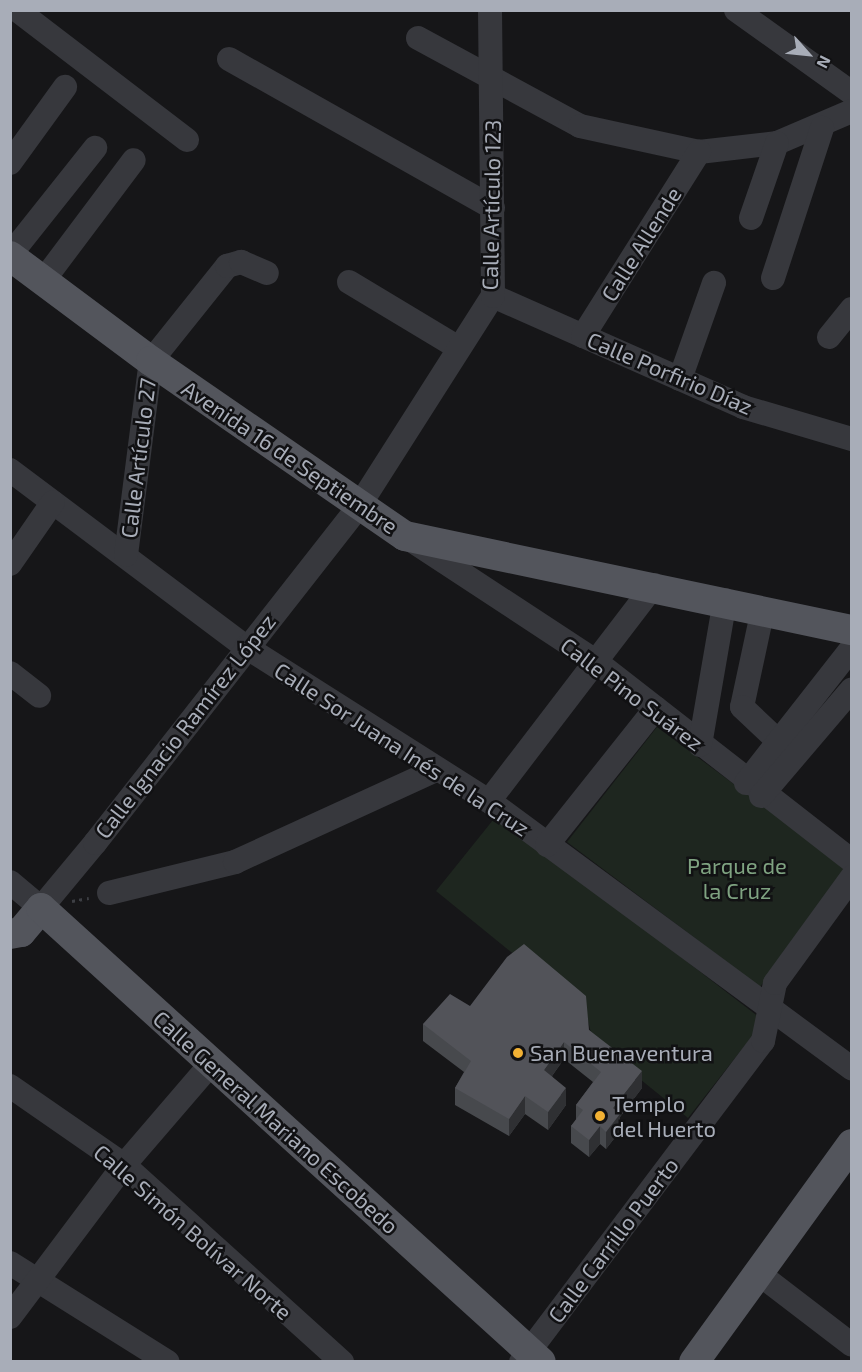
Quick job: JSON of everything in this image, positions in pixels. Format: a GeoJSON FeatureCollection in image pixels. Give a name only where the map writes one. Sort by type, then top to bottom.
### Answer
{"type":"FeatureCollection","features":[{"type":"Feature","properties":{"kind":"main road","name":"Avenida 16 de Septiembre"},"geometry":{"type":"LineString","coordinates":[[10,256],[151,361],[358,506],[405,536],[654,585],[852,630]]}},
{"type":"Feature","properties":{"kind":"main road","name":"Calle Ignacio Ramírez López"},"geometry":{"type":"LineString","coordinates":[[14,937],[41,908]]}},
{"type":"Feature","properties":{"kind":"main road","name":"Calle General Mariano Escobedo"},"geometry":{"type":"LineString","coordinates":[[41,908],[530,1358]]}},
{"type":"Feature","properties":{"kind":"main road"},"geometry":{"type":"LineString","coordinates":[[694,1362],[852,1144]]}},
{"type":"Feature","properties":{"kind":"street"},"geometry":{"type":"LineString","coordinates":[[17,10],[187,140]]}},
{"type":"Feature","properties":{"kind":"street","name":"Calle Artículo 123"},"geometry":{"type":"LineString","coordinates":[[358,506],[493,296],[493,81],[489,10]]}},
{"type":"Feature","properties":{"kind":"street"},"geometry":{"type":"LineString","coordinates":[[736,10],[852,93]]}},
{"type":"Feature","properties":{"kind":"street"},"geometry":{"type":"LineString","coordinates":[[418,38],[493,81],[580,126],[699,152],[777,143],[822,128],[852,111]]}},
{"type":"Feature","properties":{"kind":"street"},"geometry":{"type":"LineString","coordinates":[[230,59],[493,208]]}},
{"type":"Feature","properties":{"kind":"street"},"geometry":{"type":"LineString","coordinates":[[10,163],[64,87]]}},
{"type":"Feature","properties":{"kind":"street"},"geometry":{"type":"LineString","coordinates":[[773,278],[822,128]]}},
{"type":"Feature","properties":{"kind":"street"},"geometry":{"type":"LineString","coordinates":[[751,218],[777,143]]}},
{"type":"Feature","properties":{"kind":"street"},"geometry":{"type":"LineString","coordinates":[[10,256],[95,148]]}},
{"type":"Feature","properties":{"kind":"street","name":"Calle Allende"},"geometry":{"type":"LineString","coordinates":[[584,336],[699,152]]}},
{"type":"Feature","properties":{"kind":"street"},"geometry":{"type":"LineString","coordinates":[[43,281],[134,160]]}},
{"type":"Feature","properties":{"kind":"street"},"geometry":{"type":"LineString","coordinates":[[151,361],[227,266],[241,262],[267,273]]}},
{"type":"Feature","properties":{"kind":"street"},"geometry":{"type":"LineString","coordinates":[[349,282],[459,348]]}},
{"type":"Feature","properties":{"kind":"street"},"geometry":{"type":"LineString","coordinates":[[680,379],[714,283]]}},
{"type":"Feature","properties":{"kind":"street","name":"Calle Porfirio Díaz"},"geometry":{"type":"LineString","coordinates":[[493,296],[743,407],[852,439]]}},
{"type":"Feature","properties":{"kind":"street"},"geometry":{"type":"LineString","coordinates":[[829,337],[852,309]]}},
{"type":"Feature","properties":{"kind":"street","name":"Calle Artículo 27"},"geometry":{"type":"LineString","coordinates":[[126,555],[151,361]]}},
{"type":"Feature","properties":{"kind":"street","name":"Calle Sor Juana Inés de la Cruz"},"geometry":{"type":"LineString","coordinates":[[10,470],[246,647],[489,801],[547,846],[770,1005],[852,1069]]}},
{"type":"Feature","properties":{"kind":"street"},"geometry":{"type":"LineString","coordinates":[[10,564],[53,502]]}},
{"type":"Feature","properties":{"kind":"street","name":"Calle Ignacio Ramírez López"},"geometry":{"type":"LineString","coordinates":[[41,908],[358,506]]}},
{"type":"Feature","properties":{"kind":"street","name":"Calle Pino Suárez"},"geometry":{"type":"LineString","coordinates":[[405,536],[594,660],[754,789],[852,861]]}},
{"type":"Feature","properties":{"kind":"street"},"geometry":{"type":"LineString","coordinates":[[489,801],[594,660],[654,585]]}},
{"type":"Feature","properties":{"kind":"street"},"geometry":{"type":"LineString","coordinates":[[700,745],[725,600]]}},
{"type":"Feature","properties":{"kind":"street"},"geometry":{"type":"LineString","coordinates":[[763,609],[742,707],[779,742]]}},
{"type":"Feature","properties":{"kind":"street"},"geometry":{"type":"LineString","coordinates":[[754,789],[779,742],[852,648]]}},
{"type":"Feature","properties":{"kind":"street"},"geometry":{"type":"LineString","coordinates":[[10,673],[39,696]]}},
{"type":"Feature","properties":{"kind":"street"},"geometry":{"type":"LineString","coordinates":[[754,789],[852,689]]}},
{"type":"Feature","properties":{"kind":"street"},"geometry":{"type":"LineString","coordinates":[[547,846],[656,708]]}},
{"type":"Feature","properties":{"kind":"street"},"geometry":{"type":"LineString","coordinates":[[109,893],[235,862],[438,769]]}},
{"type":"Feature","properties":{"kind":"street","name":"Calle Carrillo Puerto"},"geometry":{"type":"LineString","coordinates":[[530,1358],[763,1041],[775,983],[852,877]]}},
{"type":"Feature","properties":{"kind":"street","name":"Calle General Mariano Escobedo"},"geometry":{"type":"LineString","coordinates":[[10,882],[41,908]]}},
{"type":"Feature","properties":{"kind":"street"},"geometry":{"type":"LineString","coordinates":[[10,1317],[124,1165],[210,1065]]}},
{"type":"Feature","properties":{"kind":"street","name":"Calle Simón Bolívar Norte"},"geometry":{"type":"LineString","coordinates":[[10,1086],[124,1165],[342,1362]]}},
{"type":"Feature","properties":{"kind":"street"},"geometry":{"type":"LineString","coordinates":[[10,1263],[168,1362]]}},
{"type":"Feature","properties":{"kind":"street"},"geometry":{"type":"LineString","coordinates":[[758,1274],[852,1345]]}},
{"type":"Feature","properties":{"kind":"green space","name":"Parque de la Cruz"},"geometry":{"type":"Polygon","coordinates":[[[657,727],[847,868],[760,987],[567,842],[657,727]]]}},
{"type":"Feature","properties":{"kind":"green space"},"geometry":{"type":"Polygon","coordinates":[[[497,815],[764,1021],[688,1118],[593,1041],[586,1013],[436,891],[497,815]]]}},
{"type":"Feature","properties":{"kind":"building","name":"San Buenaventura"},"geometry":{"type":"Polygon","coordinates":[[[524,944],[586,996],[589,1030],[642,1071],[613,1108],[620,1114],[606,1132],[600,1126],[589,1140],[571,1126],[583,1110],[576,1105],[601,1072],[564,1042],[544,1070],[566,1088],[548,1112],[525,1096],[509,1119],[455,1088],[471,1061],[423,1024],[450,994],[470,1006],[507,957],[524,944]]]}},
{"type":"Feature","properties":{"kind":"place","name":"San Buenaventura"},"geometry":{"type":"Point","coordinates":[518,1053]}},
{"type":"Feature","properties":{"kind":"place","name":"Templo del Huerto"},"geometry":{"type":"Point","coordinates":[600,1116]}}]}
